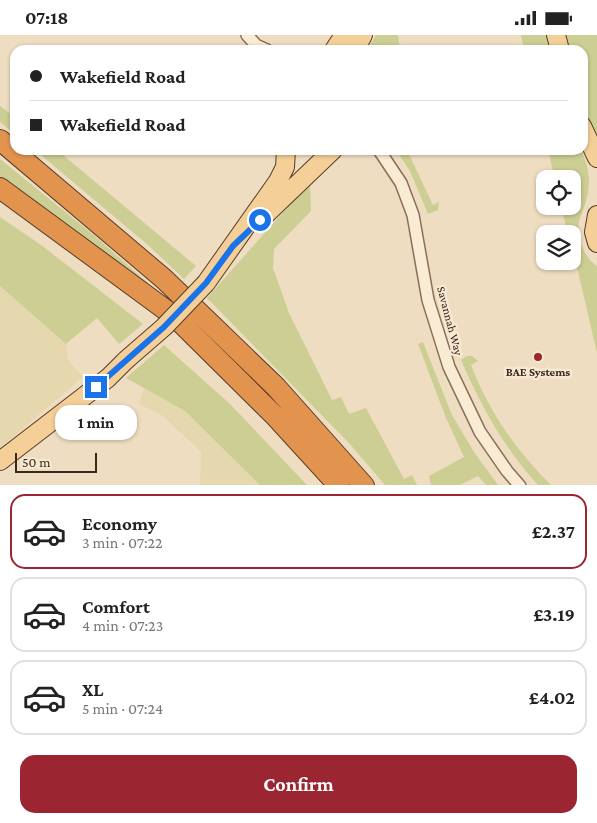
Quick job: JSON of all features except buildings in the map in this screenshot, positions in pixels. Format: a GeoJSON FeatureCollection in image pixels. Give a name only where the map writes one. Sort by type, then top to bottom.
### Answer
{"type":"FeatureCollection","features":[{"type":"Feature","properties":{"kind":"highway"},"geometry":{"type":"LineString","coordinates":[[0,140],[10,148]]}},
{"type":"Feature","properties":{"kind":"highway"},"geometry":{"type":"LineString","coordinates":[[18,155],[164,279],[276,387],[364,485]]}},
{"type":"Feature","properties":{"kind":"highway"},"geometry":{"type":"LineString","coordinates":[[0,188],[174,315],[276,417],[339,485]]}},
{"type":"Feature","properties":{"kind":"main road"},"geometry":{"type":"LineString","coordinates":[[588,139],[597,159]]}},
{"type":"Feature","properties":{"kind":"main road"},"geometry":{"type":"LineString","coordinates":[[0,461],[108,378],[164,327],[206,283],[278,181],[285,167],[286,155]]}},
{"type":"Feature","properties":{"kind":"main road"},"geometry":{"type":"LineString","coordinates":[[233,246],[328,155]]}},
{"type":"Feature","properties":{"kind":"main road"},"geometry":{"type":"LineString","coordinates":[[597,215],[594,232],[597,243]]}},
{"type":"Feature","properties":{"kind":"street"},"geometry":{"type":"LineString","coordinates":[[247,35],[257,45]]}},
{"type":"Feature","properties":{"kind":"street","name":"Savannah Way"},"geometry":{"type":"LineString","coordinates":[[380,155],[401,183],[413,215],[428,300],[449,367],[480,432],[507,471],[520,485]]}},
{"type":"Feature","properties":{"kind":"shaded area"},"geometry":{"type":"Polygon","coordinates":[[[0,286],[66,344],[68,360],[83,377],[0,448],[0,286]]]}},
{"type":"Feature","properties":{"kind":"shaded area"},"geometry":{"type":"Polygon","coordinates":[[[144,388],[185,411],[261,485],[200,485],[201,452],[163,416],[139,404],[144,388]]]}},
{"type":"Feature","properties":{"kind":"green space"},"geometry":{"type":"Polygon","coordinates":[[[376,35],[398,35],[399,45],[370,45],[376,35]]]}},
{"type":"Feature","properties":{"kind":"green space"},"geometry":{"type":"Polygon","coordinates":[[[521,35],[548,35],[551,45],[523,45],[521,35]]]}},
{"type":"Feature","properties":{"kind":"green space"},"geometry":{"type":"Polygon","coordinates":[[[562,35],[597,35],[597,139],[588,118],[588,45],[565,45],[562,35]]]}},
{"type":"Feature","properties":{"kind":"green space"},"geometry":{"type":"Polygon","coordinates":[[[0,106],[10,113],[10,130],[0,122],[0,106]]]}},
{"type":"Feature","properties":{"kind":"green space"},"geometry":{"type":"Polygon","coordinates":[[[41,155],[63,155],[196,266],[184,279],[148,245],[41,155]]]}},
{"type":"Feature","properties":{"kind":"green space"},"geometry":{"type":"Polygon","coordinates":[[[399,155],[409,155],[433,205],[439,202],[438,210],[428,214],[410,171],[399,155]]]}},
{"type":"Feature","properties":{"kind":"green space"},"geometry":{"type":"Polygon","coordinates":[[[549,155],[583,155],[589,176],[587,199],[578,225],[566,225],[563,215],[581,215],[581,170],[553,170],[549,155]]]}},
{"type":"Feature","properties":{"kind":"green space"},"geometry":{"type":"Polygon","coordinates":[[[0,159],[95,236],[148,283],[144,287],[0,182],[0,159]]]}},
{"type":"Feature","properties":{"kind":"green space"},"geometry":{"type":"Polygon","coordinates":[[[310,182],[311,211],[274,249],[273,268],[289,313],[332,400],[341,397],[349,414],[366,408],[404,479],[412,475],[417,485],[385,485],[348,442],[207,298],[310,182]]]}},
{"type":"Feature","properties":{"kind":"green space"},"geometry":{"type":"Polygon","coordinates":[[[0,217],[41,245],[143,324],[119,344],[97,318],[66,344],[0,286],[0,217]]]}},
{"type":"Feature","properties":{"kind":"green space"},"geometry":{"type":"Polygon","coordinates":[[[581,243],[588,258],[597,266],[597,353],[578,270],[581,270],[581,243]]]}},
{"type":"Feature","properties":{"kind":"green space"},"geometry":{"type":"Polygon","coordinates":[[[423,342],[452,415],[474,452],[498,485],[486,485],[478,476],[460,485],[431,485],[429,476],[464,457],[446,418],[418,344],[423,342]]]}},
{"type":"Feature","properties":{"kind":"green space"},"geometry":{"type":"Polygon","coordinates":[[[164,345],[230,404],[307,485],[260,485],[185,411],[126,378],[164,345]]]}},
{"type":"Feature","properties":{"kind":"green space"},"geometry":{"type":"Polygon","coordinates":[[[467,356],[472,356],[478,361],[471,365],[495,414],[526,458],[551,485],[538,485],[514,456],[494,426],[461,360],[467,356]]]}},
{"type":"Feature","properties":{"kind":"place","name":"BAE Systems"},"geometry":{"type":"Point","coordinates":[538,357]}},
{"type":"Feature","properties":{"kind":"route"},"geometry":{"type":"LineString","coordinates":[[96,387],[164,327],[206,283],[233,246],[260,220]]}}]}
